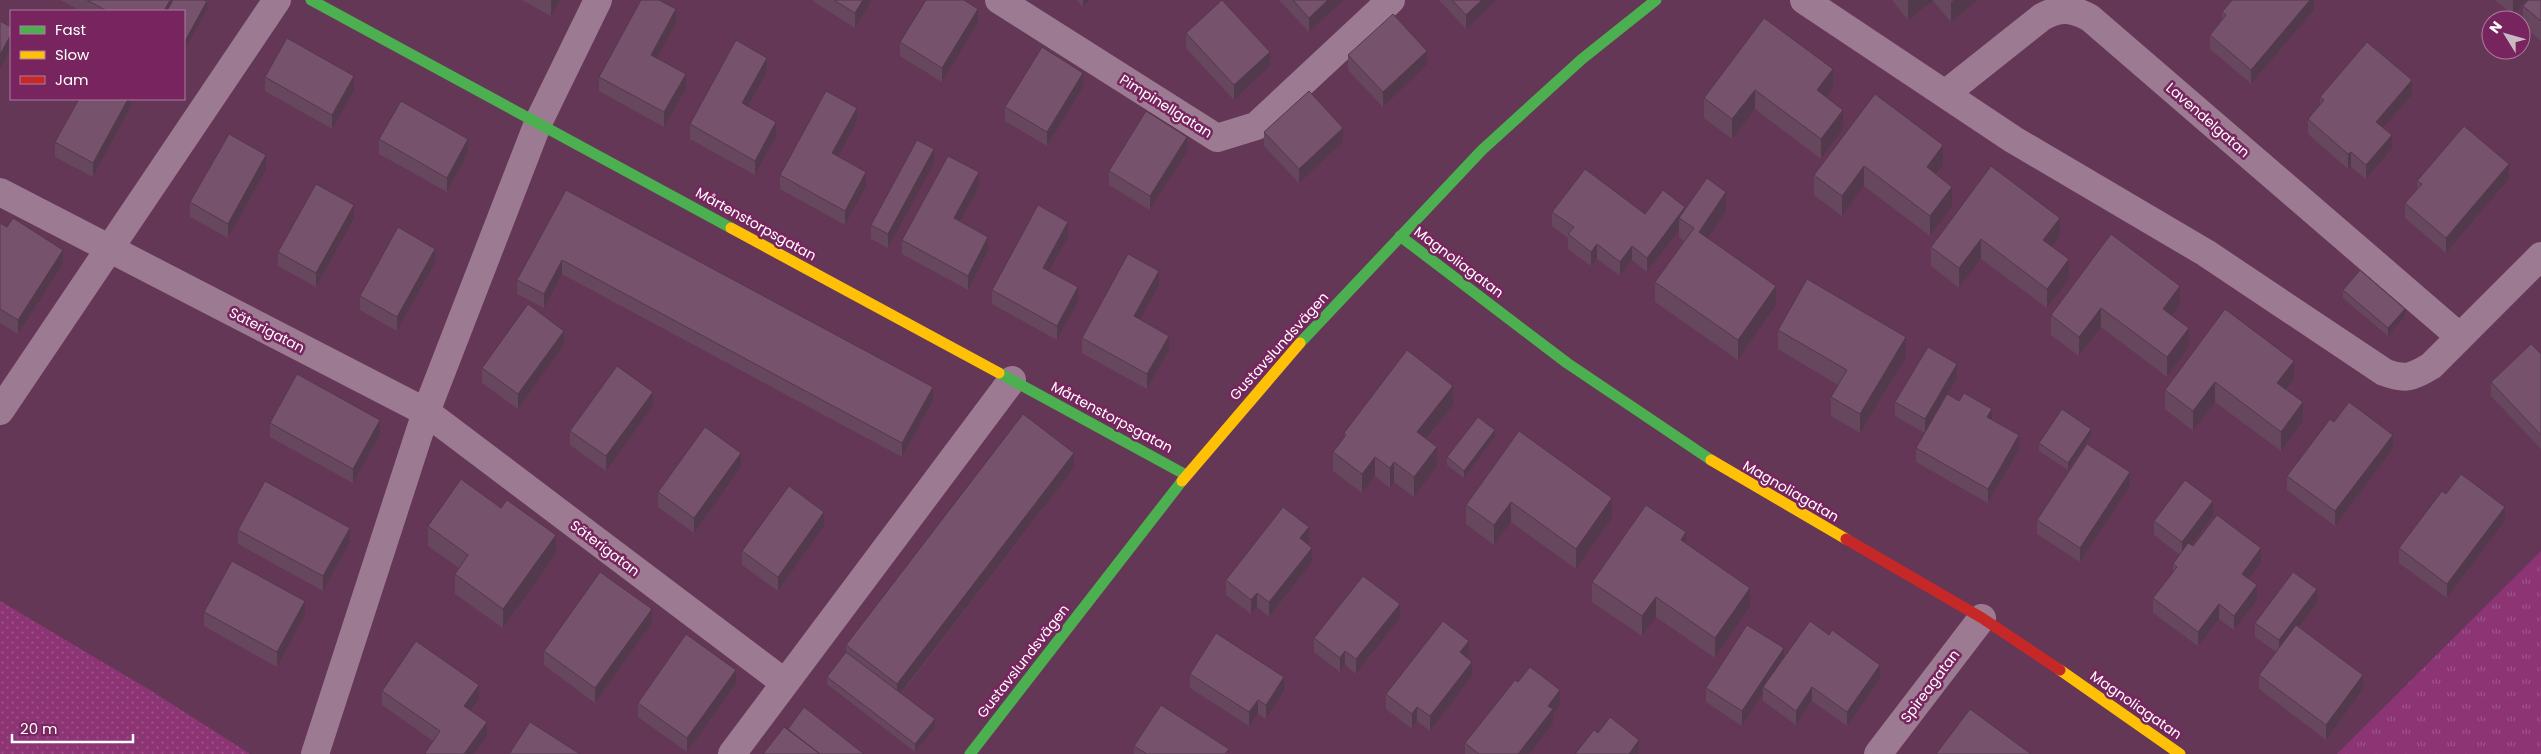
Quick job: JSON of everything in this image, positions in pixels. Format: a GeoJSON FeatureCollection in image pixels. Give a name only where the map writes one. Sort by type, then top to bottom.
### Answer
{"type":"FeatureCollection","features":[{"type":"Feature","properties":{"kind":"street"},"geometry":{"type":"LineString","coordinates":[[0,410],[276,0]]}},
{"type":"Feature","properties":{"kind":"street","name":"Mårtenstorpsgatan"},"geometry":{"type":"LineString","coordinates":[[312,0],[1186,475]]}},
{"type":"Feature","properties":{"kind":"street"},"geometry":{"type":"LineString","coordinates":[[315,754],[426,412],[538,123],[598,0]]}},
{"type":"Feature","properties":{"kind":"street","name":"Pimpinellgatan"},"geometry":{"type":"LineString","coordinates":[[999,0],[1217,138],[1256,126],[1391,0]]}},
{"type":"Feature","properties":{"kind":"street","name":"Gustavslundsvägen"},"geometry":{"type":"LineString","coordinates":[[970,754],[1186,475],[1298,345],[1482,150],[1560,78],[1656,0]]}},
{"type":"Feature","properties":{"kind":"street"},"geometry":{"type":"LineString","coordinates":[[1804,0],[2014,140],[2206,253],[2384,372],[2408,378],[2431,366],[2541,256]]}},
{"type":"Feature","properties":{"kind":"street","name":"Lavendelgatan"},"geometry":{"type":"LineString","coordinates":[[1945,94],[2042,17],[2054,11],[2065,9],[2078,11],[2090,18],[2460,337]]}},
{"type":"Feature","properties":{"kind":"street","name":"Säterigatan"},"geometry":{"type":"LineString","coordinates":[[0,192],[426,412],[785,683]]}},
{"type":"Feature","properties":{"kind":"street","name":"Magnoliagatan"},"geometry":{"type":"LineString","coordinates":[[1400,236],[1567,363],[1715,463],[1982,618],[2078,682],[2180,754]]}},
{"type":"Feature","properties":{"kind":"street"},"geometry":{"type":"LineString","coordinates":[[732,754],[1012,380]]}},
{"type":"Feature","properties":{"kind":"street","name":"Spireagatan"},"geometry":{"type":"LineString","coordinates":[[1878,754],[1982,618]]}},
{"type":"Feature","properties":{"kind":"green space"},"geometry":{"type":"Polygon","coordinates":[[[2541,551],[2541,754],[2337,754],[2541,551]]]}},
{"type":"Feature","properties":{"kind":"green space"},"geometry":{"type":"Polygon","coordinates":[[[0,601],[153,692],[250,754],[0,754],[0,601]]]}},
{"type":"Feature","properties":{"kind":"building"},"geometry":{"type":"Polygon","coordinates":[[[87,0],[170,0],[165,10],[105,10],[87,0]]]}},
{"type":"Feature","properties":{"kind":"building"},"geometry":{"type":"Polygon","coordinates":[[[173,0],[207,1],[185,41],[185,10],[168,10],[173,0]]]}},
{"type":"Feature","properties":{"kind":"building"},"geometry":{"type":"Polygon","coordinates":[[[641,0],[659,0],[676,9],[651,55],[686,74],[664,112],[599,77],[641,0]]]}},
{"type":"Feature","properties":{"kind":"building"},"geometry":{"type":"Polygon","coordinates":[[[834,0],[863,0],[855,13],[834,0]]]}},
{"type":"Feature","properties":{"kind":"building"},"geometry":{"type":"Polygon","coordinates":[[[926,0],[964,0],[978,9],[942,68],[900,42],[926,0]]]}},
{"type":"Feature","properties":{"kind":"building"},"geometry":{"type":"Polygon","coordinates":[[[1222,0],[1270,52],[1234,85],[1186,33],[1222,0]]]}},
{"type":"Feature","properties":{"kind":"building"},"geometry":{"type":"Polygon","coordinates":[[[1293,0],[1328,0],[1309,18],[1293,0]]]}},
{"type":"Feature","properties":{"kind":"building"},"geometry":{"type":"Polygon","coordinates":[[[1452,0],[1482,0],[1466,15],[1452,0]]]}},
{"type":"Feature","properties":{"kind":"building"},"geometry":{"type":"Polygon","coordinates":[[[2232,0],[2310,0],[2251,70],[2210,35],[2226,15],[2222,12],[2232,0]]]}},
{"type":"Feature","properties":{"kind":"building"},"geometry":{"type":"Polygon","coordinates":[[[2528,0],[2541,0],[2541,21],[2531,13],[2531,10],[2523,6],[2528,0]]]}},
{"type":"Feature","properties":{"kind":"building"},"geometry":{"type":"Polygon","coordinates":[[[1393,14],[1427,51],[1383,92],[1348,55],[1393,14]]]}},
{"type":"Feature","properties":{"kind":"building"},"geometry":{"type":"Polygon","coordinates":[[[1764,18],[1833,69],[1817,90],[1843,110],[1821,139],[1755,90],[1732,119],[1704,98],[1764,18]]]}},
{"type":"Feature","properties":{"kind":"building"},"geometry":{"type":"Polygon","coordinates":[[[0,21],[10,26],[10,36],[0,55],[0,21]]]}},
{"type":"Feature","properties":{"kind":"building"},"geometry":{"type":"Polygon","coordinates":[[[287,38],[354,76],[332,115],[265,77],[287,38]]]}},
{"type":"Feature","properties":{"kind":"building"},"geometry":{"type":"Polygon","coordinates":[[[736,40],[767,58],[742,103],[776,122],[755,161],[690,124],[736,40]]]}},
{"type":"Feature","properties":{"kind":"building"},"geometry":{"type":"Polygon","coordinates":[[[2367,42],[2412,80],[2376,122],[2392,135],[2366,165],[2351,152],[2348,154],[2308,119],[2324,100],[2320,97],[2367,42]]]}},
{"type":"Feature","properties":{"kind":"building"},"geometry":{"type":"Polygon","coordinates":[[[1042,47],[1083,73],[1047,132],[1005,107],[1042,47]]]}},
{"type":"Feature","properties":{"kind":"building"},"geometry":{"type":"Polygon","coordinates":[[[826,91],[857,108],[832,153],[866,172],[845,211],[780,175],[826,91]]]}},
{"type":"Feature","properties":{"kind":"building"},"geometry":{"type":"Polygon","coordinates":[[[1309,91],[1343,128],[1299,169],[1264,132],[1309,91]]]}},
{"type":"Feature","properties":{"kind":"building"},"geometry":{"type":"Polygon","coordinates":[[[1875,94],[1943,145],[1927,167],[1952,187],[1930,216],[1864,166],[1842,196],[1814,175],[1875,94]]]}},
{"type":"Feature","properties":{"kind":"building"},"geometry":{"type":"Polygon","coordinates":[[[78,100],[127,100],[93,163],[55,142],[78,100]]]}},
{"type":"Feature","properties":{"kind":"building"},"geometry":{"type":"Polygon","coordinates":[[[401,101],[468,139],[447,178],[379,139],[401,101]]]}},
{"type":"Feature","properties":{"kind":"building"},"geometry":{"type":"Polygon","coordinates":[[[1146,111],[1187,137],[1150,196],[1109,171],[1146,111]]]}},
{"type":"Feature","properties":{"kind":"building"},"geometry":{"type":"Polygon","coordinates":[[[2464,126],[2509,164],[2446,238],[2405,203],[2422,184],[2417,181],[2464,126]]]}},
{"type":"Feature","properties":{"kind":"building"},"geometry":{"type":"Polygon","coordinates":[[[229,134],[266,155],[228,224],[190,202],[229,134]]]}},
{"type":"Feature","properties":{"kind":"building"},"geometry":{"type":"Polygon","coordinates":[[[917,140],[934,149],[888,234],[871,225],[917,140]]]}},
{"type":"Feature","properties":{"kind":"building"},"geometry":{"type":"Polygon","coordinates":[[[948,156],[979,172],[954,218],[988,237],[968,276],[902,240],[948,156]]]}},
{"type":"Feature","properties":{"kind":"building"},"geometry":{"type":"Polygon","coordinates":[[[1991,166],[2060,218],[2043,240],[2069,259],[2047,289],[1981,239],[1959,268],[1931,247],[1991,166]]]}},
{"type":"Feature","properties":{"kind":"building"},"geometry":{"type":"Polygon","coordinates":[[[1585,169],[1645,214],[1663,190],[1685,207],[1647,258],[1632,246],[1620,262],[1597,244],[1591,252],[1568,234],[1574,227],[1552,212],[1585,169]]]}},
{"type":"Feature","properties":{"kind":"building"},"geometry":{"type":"Polygon","coordinates":[[[1707,178],[1726,192],[1699,232],[1776,286],[1738,340],[1655,282],[1694,228],[1679,218],[1707,178]]]}},
{"type":"Feature","properties":{"kind":"building"},"geometry":{"type":"Polygon","coordinates":[[[316,184],[354,205],[316,273],[278,252],[316,184]]]}},
{"type":"Feature","properties":{"kind":"building"},"geometry":{"type":"Polygon","coordinates":[[[566,190],[933,387],[902,443],[562,260],[544,294],[517,280],[566,190]]]}},
{"type":"Feature","properties":{"kind":"building"},"geometry":{"type":"Polygon","coordinates":[[[1038,205],[1068,222],[1043,268],[1078,287],[1057,326],[992,290],[1038,205]]]}},
{"type":"Feature","properties":{"kind":"building"},"geometry":{"type":"Polygon","coordinates":[[[13,218],[63,250],[18,320],[0,309],[0,223],[7,227],[13,218]]]}},
{"type":"Feature","properties":{"kind":"building"},"geometry":{"type":"Polygon","coordinates":[[[398,227],[435,249],[397,317],[360,296],[398,227]]]}},
{"type":"Feature","properties":{"kind":"building"},"geometry":{"type":"Polygon","coordinates":[[[2111,234],[2180,286],[2163,309],[2189,328],[2167,357],[2101,308],[2079,337],[2051,315],[2111,234]]]}},
{"type":"Feature","properties":{"kind":"building"},"geometry":{"type":"Polygon","coordinates":[[[1128,254],[1159,271],[1134,316],[1169,336],[1147,374],[1082,338],[1128,254]]]}},
{"type":"Feature","properties":{"kind":"building"},"geometry":{"type":"Polygon","coordinates":[[[2360,270],[2405,309],[2388,328],[2343,290],[2360,270]]]}},
{"type":"Feature","properties":{"kind":"building"},"geometry":{"type":"Polygon","coordinates":[[[1807,279],[1906,337],[1860,414],[1831,397],[1847,370],[1778,330],[1807,279]]]}},
{"type":"Feature","properties":{"kind":"building"},"geometry":{"type":"Polygon","coordinates":[[[528,304],[564,331],[518,394],[482,368],[528,304]]]}},
{"type":"Feature","properties":{"kind":"building"},"geometry":{"type":"Polygon","coordinates":[[[2225,309],[2294,361],[2277,383],[2303,402],[2281,432],[2215,382],[2193,411],[2165,390],[2225,309]]]}},
{"type":"Feature","properties":{"kind":"building"},"geometry":{"type":"Polygon","coordinates":[[[2531,344],[2541,354],[2541,435],[2491,382],[2531,344]]]}},
{"type":"Feature","properties":{"kind":"building"},"geometry":{"type":"Polygon","coordinates":[[[1928,347],[1957,364],[1925,419],[1895,402],[1928,347]]]}},
{"type":"Feature","properties":{"kind":"building"},"geometry":{"type":"Polygon","coordinates":[[[1407,350],[1453,386],[1417,432],[1437,447],[1414,477],[1394,462],[1390,468],[1375,457],[1362,474],[1333,452],[1346,435],[1344,433],[1407,350]]]}},
{"type":"Feature","properties":{"kind":"building"},"geometry":{"type":"Polygon","coordinates":[[[617,366],[653,392],[606,456],[570,431],[617,366]]]}},
{"type":"Feature","properties":{"kind":"building"},"geometry":{"type":"Polygon","coordinates":[[[297,374],[380,420],[353,469],[270,423],[297,374]]]}},
{"type":"Feature","properties":{"kind":"building"},"geometry":{"type":"Polygon","coordinates":[[[1964,393],[1992,409],[1987,417],[2019,435],[1988,489],[1916,448],[1947,394],[1959,401],[1964,393]]]}},
{"type":"Feature","properties":{"kind":"building"},"geometry":{"type":"Polygon","coordinates":[[[2349,402],[2393,435],[2335,511],[2287,476],[2330,419],[2334,422],[2349,402]]]}},
{"type":"Feature","properties":{"kind":"building"},"geometry":{"type":"Polygon","coordinates":[[[2062,409],[2091,429],[2068,463],[2039,443],[2062,409]]]}},
{"type":"Feature","properties":{"kind":"building"},"geometry":{"type":"Polygon","coordinates":[[[1023,414],[1074,453],[897,684],[846,645],[1023,414]]]}},
{"type":"Feature","properties":{"kind":"building"},"geometry":{"type":"Polygon","coordinates":[[[1478,417],[1495,430],[1464,471],[1447,457],[1478,417]]]}},
{"type":"Feature","properties":{"kind":"building"},"geometry":{"type":"Polygon","coordinates":[[[705,427],[741,453],[694,518],[658,492],[705,427]]]}},
{"type":"Feature","properties":{"kind":"building"},"geometry":{"type":"Polygon","coordinates":[[[1519,431],[1612,498],[1576,549],[1511,502],[1494,525],[1466,505],[1519,431]]]}},
{"type":"Feature","properties":{"kind":"building"},"geometry":{"type":"Polygon","coordinates":[[[2087,444],[2130,472],[2080,548],[2037,520],[2087,444]]]}},
{"type":"Feature","properties":{"kind":"building"},"geometry":{"type":"Polygon","coordinates":[[[2461,474],[2505,507],[2447,584],[2399,548],[2442,491],[2446,494],[2461,474]]]}},
{"type":"Feature","properties":{"kind":"building"},"geometry":{"type":"Polygon","coordinates":[[[461,479],[501,508],[507,500],[556,535],[503,609],[455,574],[468,555],[428,526],[461,479]]]}},
{"type":"Feature","properties":{"kind":"building"},"geometry":{"type":"Polygon","coordinates":[[[2185,480],[2213,501],[2182,542],[2154,521],[2185,480]]]}},
{"type":"Feature","properties":{"kind":"building"},"geometry":{"type":"Polygon","coordinates":[[[265,481],[350,528],[323,576],[238,530],[265,481]]]}},
{"type":"Feature","properties":{"kind":"building"},"geometry":{"type":"Polygon","coordinates":[[[789,486],[824,512],[778,577],[742,551],[789,486]]]}},
{"type":"Feature","properties":{"kind":"building"},"geometry":{"type":"Polygon","coordinates":[[[1646,505],[1686,532],[1681,540],[1750,588],[1715,638],[1656,597],[1642,616],[1592,582],[1646,505]]]}},
{"type":"Feature","properties":{"kind":"building"},"geometry":{"type":"Polygon","coordinates":[[[1283,507],[1309,527],[1300,538],[1312,548],[1269,602],[1257,593],[1251,600],[1226,580],[1283,507]]]}},
{"type":"Feature","properties":{"kind":"building"},"geometry":{"type":"Polygon","coordinates":[[[2217,515],[2261,548],[2242,574],[2257,585],[2234,616],[2219,604],[2198,632],[2153,598],[2177,567],[2173,564],[2188,543],[2193,546],[2217,515]]]}},
{"type":"Feature","properties":{"kind":"building"},"geometry":{"type":"Polygon","coordinates":[[[232,561],[305,601],[277,652],[204,612],[232,561]]]}},
{"type":"Feature","properties":{"kind":"building"},"geometry":{"type":"Polygon","coordinates":[[[600,572],[652,609],[595,688],[544,651],[600,572]]]}},
{"type":"Feature","properties":{"kind":"building"},"geometry":{"type":"Polygon","coordinates":[[[2293,572],[2317,589],[2279,640],[2255,623],[2293,572]]]}},
{"type":"Feature","properties":{"kind":"building"},"geometry":{"type":"Polygon","coordinates":[[[1363,576],[1400,604],[1356,659],[1345,651],[1340,658],[1314,638],[1363,576]]]}},
{"type":"Feature","properties":{"kind":"building"},"geometry":{"type":"Polygon","coordinates":[[[1443,621],[1469,641],[1460,652],[1472,662],[1430,716],[1417,707],[1412,714],[1386,694],[1443,621]]]}},
{"type":"Feature","properties":{"kind":"building"},"geometry":{"type":"Polygon","coordinates":[[[1810,621],[1829,635],[1832,630],[1880,665],[1847,712],[1812,687],[1796,711],[1763,687],[1810,621]]]}},
{"type":"Feature","properties":{"kind":"building"},"geometry":{"type":"Polygon","coordinates":[[[1747,625],[1784,648],[1742,711],[1706,688],[1747,625]]]}},
{"type":"Feature","properties":{"kind":"building"},"geometry":{"type":"Polygon","coordinates":[[[2296,625],[2363,675],[2326,725],[2259,675],[2296,625]]]}},
{"type":"Feature","properties":{"kind":"building"},"geometry":{"type":"Polygon","coordinates":[[[1216,633],[1284,677],[1266,705],[1258,700],[1249,712],[1190,674],[1216,633]]]}},
{"type":"Feature","properties":{"kind":"building"},"geometry":{"type":"Polygon","coordinates":[[[686,634],[736,670],[687,738],[638,703],[686,634]]]}},
{"type":"Feature","properties":{"kind":"building"},"geometry":{"type":"Polygon","coordinates":[[[416,641],[479,685],[464,706],[487,722],[464,754],[426,754],[440,731],[382,691],[416,641]]]}},
{"type":"Feature","properties":{"kind":"building"},"geometry":{"type":"Polygon","coordinates":[[[846,652],[935,719],[915,744],[827,677],[846,652]]]}},
{"type":"Feature","properties":{"kind":"building"},"geometry":{"type":"Polygon","coordinates":[[[1530,667],[1560,690],[1548,706],[1553,709],[1518,754],[1479,754],[1465,743],[1515,680],[1518,682],[1530,667]]]}},
{"type":"Feature","properties":{"kind":"building"},"geometry":{"type":"Polygon","coordinates":[[[1161,705],[1229,749],[1225,754],[1147,754],[1134,746],[1161,705]]]}},
{"type":"Feature","properties":{"kind":"building"},"geometry":{"type":"Polygon","coordinates":[[[804,707],[864,754],[820,754],[788,729],[804,707]]]}},
{"type":"Feature","properties":{"kind":"building"},"geometry":{"type":"Polygon","coordinates":[[[1970,709],[2031,754],[1936,754],[1970,709]]]}},
{"type":"Feature","properties":{"kind":"building"},"geometry":{"type":"Polygon","coordinates":[[[1610,717],[1639,740],[1629,754],[1575,754],[1594,730],[1598,733],[1610,717]]]}},
{"type":"Feature","properties":{"kind":"building"},"geometry":{"type":"Polygon","coordinates":[[[530,722],[580,754],[509,754],[530,722]]]}},
{"type":"Feature","properties":{"kind":"building"},"geometry":{"type":"Polygon","coordinates":[[[784,727],[820,754],[763,754],[784,727]]]}},
{"type":"Feature","properties":{"kind":"traffic: fast"},"geometry":{"type":"LineString","coordinates":[[311,0],[731,228]]}},
{"type":"Feature","properties":{"kind":"traffic: fast"},"geometry":{"type":"LineString","coordinates":[[1300,343],[1482,150],[1582,59],[1656,0]]}},
{"type":"Feature","properties":{"kind":"traffic: fast"},"geometry":{"type":"LineString","coordinates":[[1400,236],[1567,363],[1711,460]]}},
{"type":"Feature","properties":{"kind":"traffic: fast"},"geometry":{"type":"LineString","coordinates":[[999,373],[1186,475]]}},
{"type":"Feature","properties":{"kind":"traffic: fast"},"geometry":{"type":"LineString","coordinates":[[970,754],[1182,481]]}},
{"type":"Feature","properties":{"kind":"traffic: slow"},"geometry":{"type":"LineString","coordinates":[[731,228],[999,373]]}},
{"type":"Feature","properties":{"kind":"traffic: slow"},"geometry":{"type":"LineString","coordinates":[[1182,481],[1300,343]]}},
{"type":"Feature","properties":{"kind":"traffic: slow"},"geometry":{"type":"LineString","coordinates":[[1711,460],[1846,539]]}},
{"type":"Feature","properties":{"kind":"traffic: slow"},"geometry":{"type":"LineString","coordinates":[[2060,670],[2180,754]]}},
{"type":"Feature","properties":{"kind":"traffic: jam"},"geometry":{"type":"LineString","coordinates":[[1846,539],[1982,618],[2060,670]]}}]}
